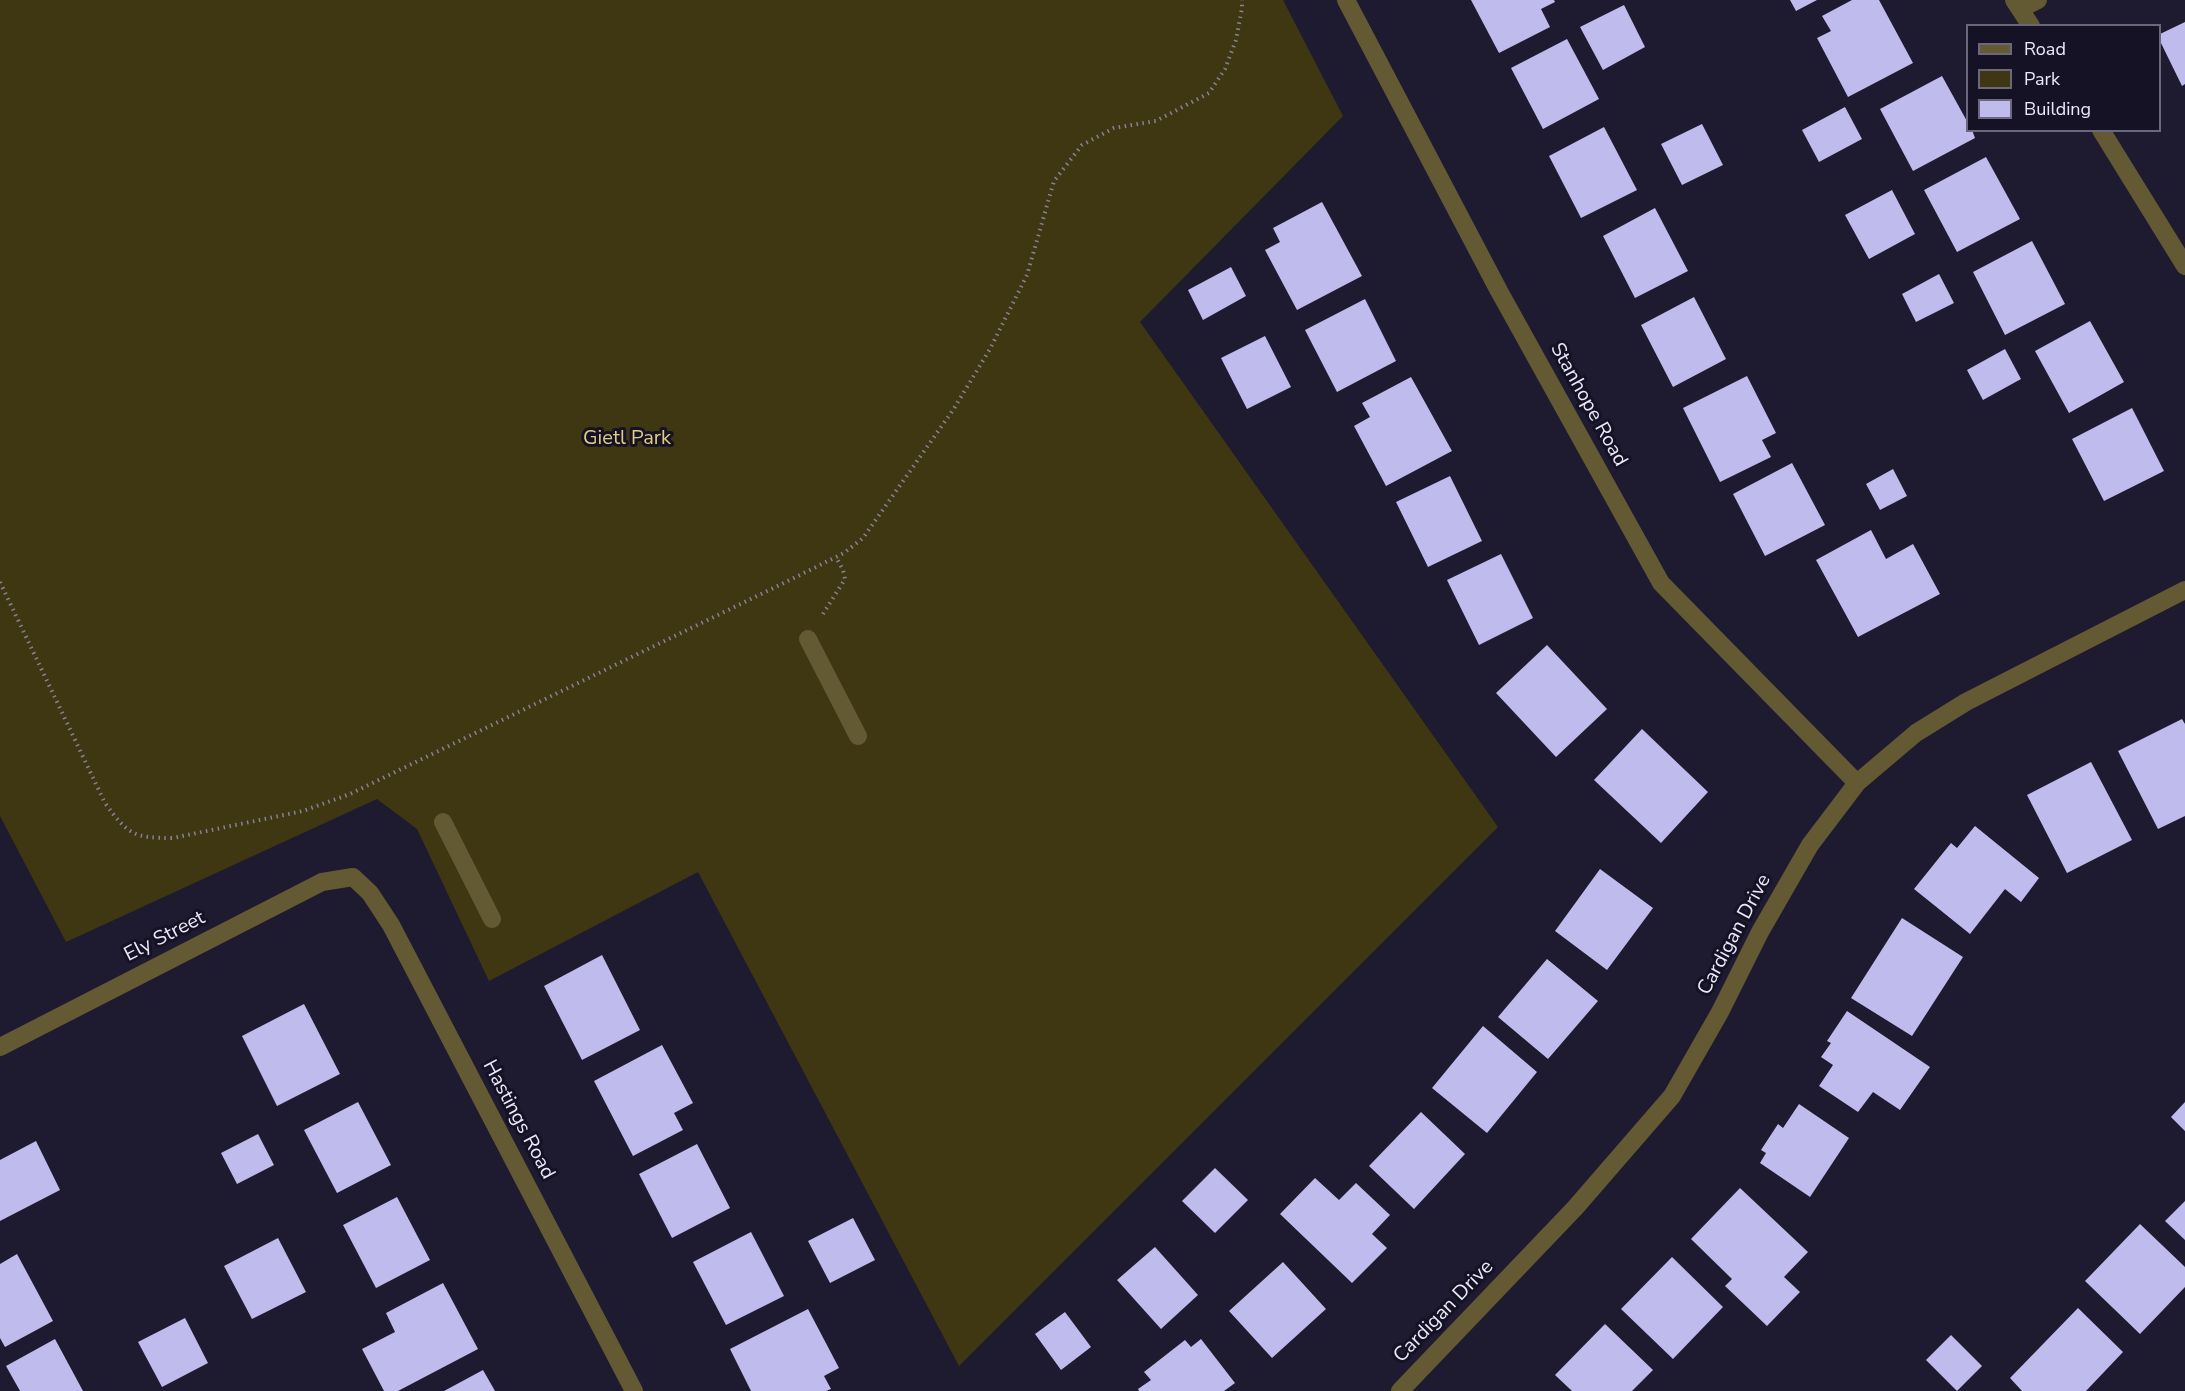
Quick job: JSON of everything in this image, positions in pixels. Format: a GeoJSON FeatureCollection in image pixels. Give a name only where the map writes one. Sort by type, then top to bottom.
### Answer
{"type":"FeatureCollection","features":[{"type":"Feature","properties":{"kind":"street","name":"Stanhope Road"},"geometry":{"type":"LineString","coordinates":[[1346,0],[1499,291],[1661,584],[1857,783]]}},
{"type":"Feature","properties":{"kind":"street"},"geometry":{"type":"LineString","coordinates":[[2030,24],[2017,5],[2038,0]]}},
{"type":"Feature","properties":{"kind":"street"},"geometry":{"type":"LineString","coordinates":[[2102,132],[2185,266]]}},
{"type":"Feature","properties":{"kind":"street","name":"Cardigan Drive"},"geometry":{"type":"LineString","coordinates":[[1400,1391],[1575,1208],[1672,1096],[1720,1012],[1760,932],[1809,845],[1857,783],[1916,733],[1966,702],[2185,590]]}},
{"type":"Feature","properties":{"kind":"street"},"geometry":{"type":"LineString","coordinates":[[808,639],[858,736]]}},
{"type":"Feature","properties":{"kind":"street"},"geometry":{"type":"LineString","coordinates":[[443,822],[492,919]]}},
{"type":"Feature","properties":{"kind":"street","name":"Ely Street"},"geometry":{"type":"LineString","coordinates":[[0,1047],[322,882],[353,877]]}},
{"type":"Feature","properties":{"kind":"street","name":"Hastings Road"},"geometry":{"type":"LineString","coordinates":[[353,877],[370,893],[391,926],[634,1391]]}},
{"type":"Feature","properties":{"kind":"path"},"geometry":{"type":"LineString","coordinates":[[0,582],[105,803],[119,822],[132,834],[152,838],[173,838],[303,811],[351,794],[836,557],[863,538],[947,419],[990,349],[1027,275],[1054,182],[1082,145],[1114,128],[1156,121],[1209,93],[1225,69],[1236,40],[1242,0]]}},
{"type":"Feature","properties":{"kind":"path"},"geometry":{"type":"LineString","coordinates":[[808,639],[845,579],[836,557]]}},
{"type":"Feature","properties":{"kind":"green space","name":"Gietl Park"},"geometry":{"type":"Polygon","coordinates":[[[0,0],[1283,0],[1343,116],[1140,322],[1498,827],[959,1366],[698,872],[489,981],[417,829],[377,799],[66,942],[0,816],[0,0]]]}},
{"type":"Feature","properties":{"kind":"building"},"geometry":{"type":"Polygon","coordinates":[[[1471,0],[1554,0],[1555,2],[1541,9],[1550,27],[1499,53],[1471,0]]]}},
{"type":"Feature","properties":{"kind":"building"},"geometry":{"type":"Polygon","coordinates":[[[1790,0],[1817,0],[1796,11],[1790,0]]]}},
{"type":"Feature","properties":{"kind":"building"},"geometry":{"type":"Polygon","coordinates":[[[1852,0],[1879,0],[1913,63],[1848,97],[1817,38],[1831,31],[1822,16],[1852,0]]]}},
{"type":"Feature","properties":{"kind":"building"},"geometry":{"type":"Polygon","coordinates":[[[1624,5],[1645,47],[1603,70],[1580,27],[1624,5]]]}},
{"type":"Feature","properties":{"kind":"building"},"geometry":{"type":"Polygon","coordinates":[[[2185,22],[2185,84],[2182,86],[2161,43],[2161,34],[2185,22]]]}},
{"type":"Feature","properties":{"kind":"building"},"geometry":{"type":"Polygon","coordinates":[[[1567,39],[1599,99],[1543,129],[1511,68],[1567,39]]]}},
{"type":"Feature","properties":{"kind":"building"},"geometry":{"type":"Polygon","coordinates":[[[1942,76],[1966,119],[1966,132],[1973,132],[1975,138],[1913,171],[1880,109],[1942,76]]]}},
{"type":"Feature","properties":{"kind":"building"},"geometry":{"type":"Polygon","coordinates":[[[1845,107],[1862,139],[1819,162],[1802,130],[1845,107]]]}},
{"type":"Feature","properties":{"kind":"building"},"geometry":{"type":"Polygon","coordinates":[[[1702,124],[1723,165],[1682,185],[1661,144],[1702,124]]]}},
{"type":"Feature","properties":{"kind":"building"},"geometry":{"type":"Polygon","coordinates":[[[1604,127],[1637,190],[1581,218],[1549,156],[1604,127]]]}},
{"type":"Feature","properties":{"kind":"building"},"geometry":{"type":"Polygon","coordinates":[[[1986,157],[2020,219],[1957,252],[1924,190],[1986,157]]]}},
{"type":"Feature","properties":{"kind":"building"},"geometry":{"type":"Polygon","coordinates":[[[1892,190],[1915,234],[1869,259],[1845,215],[1892,190]]]}},
{"type":"Feature","properties":{"kind":"building"},"geometry":{"type":"Polygon","coordinates":[[[1322,202],[1362,276],[1297,310],[1265,250],[1280,242],[1273,228],[1322,202]]]}},
{"type":"Feature","properties":{"kind":"building"},"geometry":{"type":"Polygon","coordinates":[[[1655,208],[1688,271],[1635,298],[1603,236],[1655,208]]]}},
{"type":"Feature","properties":{"kind":"building"},"geometry":{"type":"Polygon","coordinates":[[[2032,241],[2065,304],[2005,335],[1973,272],[2032,241]]]}},
{"type":"Feature","properties":{"kind":"building"},"geometry":{"type":"Polygon","coordinates":[[[1231,267],[1246,296],[1203,320],[1188,290],[1231,267]]]}},
{"type":"Feature","properties":{"kind":"building"},"geometry":{"type":"Polygon","coordinates":[[[1939,274],[1954,303],[1916,322],[1902,294],[1939,274]]]}},
{"type":"Feature","properties":{"kind":"building"},"geometry":{"type":"Polygon","coordinates":[[[1694,297],[1726,359],[1673,387],[1641,325],[1694,297]]]}},
{"type":"Feature","properties":{"kind":"building"},"geometry":{"type":"Polygon","coordinates":[[[1365,299],[1396,361],[1337,392],[1305,330],[1365,299]]]}},
{"type":"Feature","properties":{"kind":"building"},"geometry":{"type":"Polygon","coordinates":[[[2090,321],[2124,382],[2069,413],[2035,351],[2090,321]]]}},
{"type":"Feature","properties":{"kind":"building"},"geometry":{"type":"Polygon","coordinates":[[[1265,336],[1291,387],[1247,409],[1221,358],[1265,336]]]}},
{"type":"Feature","properties":{"kind":"building"},"geometry":{"type":"Polygon","coordinates":[[[2005,349],[2021,379],[1983,400],[1967,370],[2005,349]]]}},
{"type":"Feature","properties":{"kind":"building"},"geometry":{"type":"Polygon","coordinates":[[[1747,376],[1776,433],[1762,440],[1771,457],[1720,482],[1683,408],[1747,376]]]}},
{"type":"Feature","properties":{"kind":"building"},"geometry":{"type":"Polygon","coordinates":[[[1411,377],[1452,451],[1386,486],[1354,426],[1370,417],[1362,403],[1411,377]]]}},
{"type":"Feature","properties":{"kind":"building"},"geometry":{"type":"Polygon","coordinates":[[[2132,408],[2164,471],[2104,501],[2072,439],[2132,408]]]}},
{"type":"Feature","properties":{"kind":"building"},"geometry":{"type":"Polygon","coordinates":[[[1792,463],[1825,525],[1765,556],[1733,494],[1792,463]]]}},
{"type":"Feature","properties":{"kind":"building"},"geometry":{"type":"Polygon","coordinates":[[[1893,469],[1907,496],[1880,510],[1866,484],[1893,469]]]}},
{"type":"Feature","properties":{"kind":"building"},"geometry":{"type":"Polygon","coordinates":[[[1450,476],[1482,541],[1428,567],[1396,502],[1450,476]]]}},
{"type":"Feature","properties":{"kind":"building"},"geometry":{"type":"Polygon","coordinates":[[[1871,530],[1886,559],[1913,544],[1940,594],[1858,637],[1816,560],[1871,530]]]}},
{"type":"Feature","properties":{"kind":"building"},"geometry":{"type":"Polygon","coordinates":[[[1501,554],[1533,618],[1479,645],[1447,580],[1501,554]]]}},
{"type":"Feature","properties":{"kind":"building"},"geometry":{"type":"Polygon","coordinates":[[[1547,645],[1607,709],[1556,757],[1496,693],[1547,645]]]}},
{"type":"Feature","properties":{"kind":"building"},"geometry":{"type":"Polygon","coordinates":[[[2182,719],[2185,724],[2185,816],[2158,829],[2118,751],[2182,719]]]}},
{"type":"Feature","properties":{"kind":"building"},"geometry":{"type":"Polygon","coordinates":[[[1642,729],[1708,792],[1661,843],[1594,780],[1642,729]]]}},
{"type":"Feature","properties":{"kind":"building"},"geometry":{"type":"Polygon","coordinates":[[[2091,762],[2132,840],[2067,873],[2027,795],[2091,762]]]}},
{"type":"Feature","properties":{"kind":"building"},"geometry":{"type":"Polygon","coordinates":[[[1975,826],[2039,878],[2021,902],[2005,889],[1970,934],[1914,889],[1951,843],[1957,848],[1975,826]]]}},
{"type":"Feature","properties":{"kind":"building"},"geometry":{"type":"Polygon","coordinates":[[[1600,869],[1653,908],[1607,970],[1555,931],[1600,869]]]}},
{"type":"Feature","properties":{"kind":"building"},"geometry":{"type":"Polygon","coordinates":[[[1902,918],[1963,957],[1912,1036],[1851,998],[1902,918]]]}},
{"type":"Feature","properties":{"kind":"building"},"geometry":{"type":"Polygon","coordinates":[[[602,955],[640,1030],[582,1060],[544,986],[602,955]]]}},
{"type":"Feature","properties":{"kind":"building"},"geometry":{"type":"Polygon","coordinates":[[[1547,959],[1598,1001],[1548,1059],[1498,1017],[1547,959]]]}},
{"type":"Feature","properties":{"kind":"building"},"geometry":{"type":"Polygon","coordinates":[[[304,1004],[340,1074],[277,1106],[242,1036],[304,1004]]]}},
{"type":"Feature","properties":{"kind":"building"},"geometry":{"type":"Polygon","coordinates":[[[1847,1011],[1930,1067],[1900,1110],[1873,1092],[1858,1112],[1819,1086],[1833,1065],[1821,1057],[1831,1043],[1827,1041],[1847,1011]]]}},
{"type":"Feature","properties":{"kind":"building"},"geometry":{"type":"Polygon","coordinates":[[[1483,1026],[1537,1072],[1487,1133],[1432,1088],[1483,1026]]]}},
{"type":"Feature","properties":{"kind":"building"},"geometry":{"type":"Polygon","coordinates":[[[662,1045],[693,1103],[674,1113],[683,1130],[633,1156],[594,1081],[662,1045]]]}},
{"type":"Feature","properties":{"kind":"building"},"geometry":{"type":"Polygon","coordinates":[[[358,1102],[391,1165],[337,1193],[304,1130],[358,1102]]]}},
{"type":"Feature","properties":{"kind":"building"},"geometry":{"type":"Polygon","coordinates":[[[2185,1102],[2185,1131],[2171,1117],[2185,1102]]]}},
{"type":"Feature","properties":{"kind":"building"},"geometry":{"type":"Polygon","coordinates":[[[1799,1104],[1849,1138],[1810,1197],[1760,1163],[1766,1153],[1761,1150],[1778,1124],[1783,1128],[1799,1104]]]}},
{"type":"Feature","properties":{"kind":"building"},"geometry":{"type":"Polygon","coordinates":[[[1421,1112],[1465,1154],[1414,1209],[1369,1166],[1421,1112]]]}},
{"type":"Feature","properties":{"kind":"building"},"geometry":{"type":"Polygon","coordinates":[[[258,1134],[274,1165],[237,1184],[221,1153],[258,1134]]]}},
{"type":"Feature","properties":{"kind":"building"},"geometry":{"type":"Polygon","coordinates":[[[36,1141],[60,1190],[0,1221],[0,1160],[36,1141]]]}},
{"type":"Feature","properties":{"kind":"building"},"geometry":{"type":"Polygon","coordinates":[[[697,1144],[730,1208],[672,1238],[639,1174],[697,1144]]]}},
{"type":"Feature","properties":{"kind":"building"},"geometry":{"type":"Polygon","coordinates":[[[1215,1168],[1248,1200],[1215,1233],[1182,1201],[1215,1168]]]}},
{"type":"Feature","properties":{"kind":"building"},"geometry":{"type":"Polygon","coordinates":[[[1315,1178],[1339,1200],[1356,1183],[1390,1215],[1372,1234],[1387,1248],[1352,1283],[1280,1214],[1315,1178]]]}},
{"type":"Feature","properties":{"kind":"building"},"geometry":{"type":"Polygon","coordinates":[[[1740,1188],[1808,1252],[1784,1277],[1800,1292],[1767,1326],[1725,1286],[1732,1279],[1691,1239],[1740,1188]]]}},
{"type":"Feature","properties":{"kind":"building"},"geometry":{"type":"Polygon","coordinates":[[[397,1197],[430,1260],[376,1288],[343,1225],[397,1197]]]}},
{"type":"Feature","properties":{"kind":"building"},"geometry":{"type":"Polygon","coordinates":[[[2185,1201],[2185,1240],[2165,1221],[2185,1201]]]}},
{"type":"Feature","properties":{"kind":"building"},"geometry":{"type":"Polygon","coordinates":[[[853,1218],[875,1260],[830,1283],[808,1241],[853,1218]]]}},
{"type":"Feature","properties":{"kind":"building"},"geometry":{"type":"Polygon","coordinates":[[[2140,1224],[2185,1267],[2185,1287],[2140,1334],[2085,1281],[2140,1224]]]}},
{"type":"Feature","properties":{"kind":"building"},"geometry":{"type":"Polygon","coordinates":[[[751,1232],[784,1296],[726,1325],[693,1262],[751,1232]]]}},
{"type":"Feature","properties":{"kind":"building"},"geometry":{"type":"Polygon","coordinates":[[[278,1238],[306,1292],[252,1319],[224,1266],[278,1238]]]}},
{"type":"Feature","properties":{"kind":"building"},"geometry":{"type":"Polygon","coordinates":[[[1155,1247],[1198,1295],[1161,1329],[1117,1280],[1155,1247]]]}},
{"type":"Feature","properties":{"kind":"building"},"geometry":{"type":"Polygon","coordinates":[[[17,1254],[53,1321],[5,1347],[0,1338],[0,1264],[17,1254]]]}},
{"type":"Feature","properties":{"kind":"building"},"geometry":{"type":"Polygon","coordinates":[[[1672,1257],[1723,1307],[1673,1359],[1621,1309],[1672,1257]]]}},
{"type":"Feature","properties":{"kind":"building"},"geometry":{"type":"Polygon","coordinates":[[[1283,1262],[1326,1309],[1272,1358],[1229,1311],[1283,1262]]]}},
{"type":"Feature","properties":{"kind":"building"},"geometry":{"type":"Polygon","coordinates":[[[443,1283],[478,1349],[398,1391],[384,1391],[362,1349],[395,1332],[386,1313],[443,1283]]]}},
{"type":"Feature","properties":{"kind":"building"},"geometry":{"type":"Polygon","coordinates":[[[2078,1308],[2123,1352],[2086,1391],[2022,1391],[2010,1378],[2078,1308]]]}},
{"type":"Feature","properties":{"kind":"building"},"geometry":{"type":"Polygon","coordinates":[[[808,1309],[839,1368],[824,1376],[831,1389],[826,1391],[751,1391],[730,1349],[808,1309]]]}},
{"type":"Feature","properties":{"kind":"building"},"geometry":{"type":"Polygon","coordinates":[[[1065,1312],[1091,1347],[1061,1370],[1035,1334],[1065,1312]]]}},
{"type":"Feature","properties":{"kind":"building"},"geometry":{"type":"Polygon","coordinates":[[[185,1318],[208,1363],[162,1387],[138,1342],[185,1318]]]}},
{"type":"Feature","properties":{"kind":"building"},"geometry":{"type":"Polygon","coordinates":[[[1605,1324],[1653,1370],[1632,1391],[1572,1391],[1555,1375],[1605,1324]]]}},
{"type":"Feature","properties":{"kind":"building"},"geometry":{"type":"Polygon","coordinates":[[[1951,1335],[1982,1366],[1957,1391],[1926,1360],[1951,1335]]]}},
{"type":"Feature","properties":{"kind":"building"},"geometry":{"type":"Polygon","coordinates":[[[55,1339],[83,1391],[20,1391],[6,1366],[55,1339]]]}},
{"type":"Feature","properties":{"kind":"building"},"geometry":{"type":"Polygon","coordinates":[[[1201,1339],[1235,1383],[1224,1391],[1139,1391],[1138,1389],[1151,1380],[1144,1372],[1185,1340],[1191,1347],[1201,1339]]]}},
{"type":"Feature","properties":{"kind":"building"},"geometry":{"type":"Polygon","coordinates":[[[483,1370],[495,1391],[444,1391],[483,1370]]]}}]}
